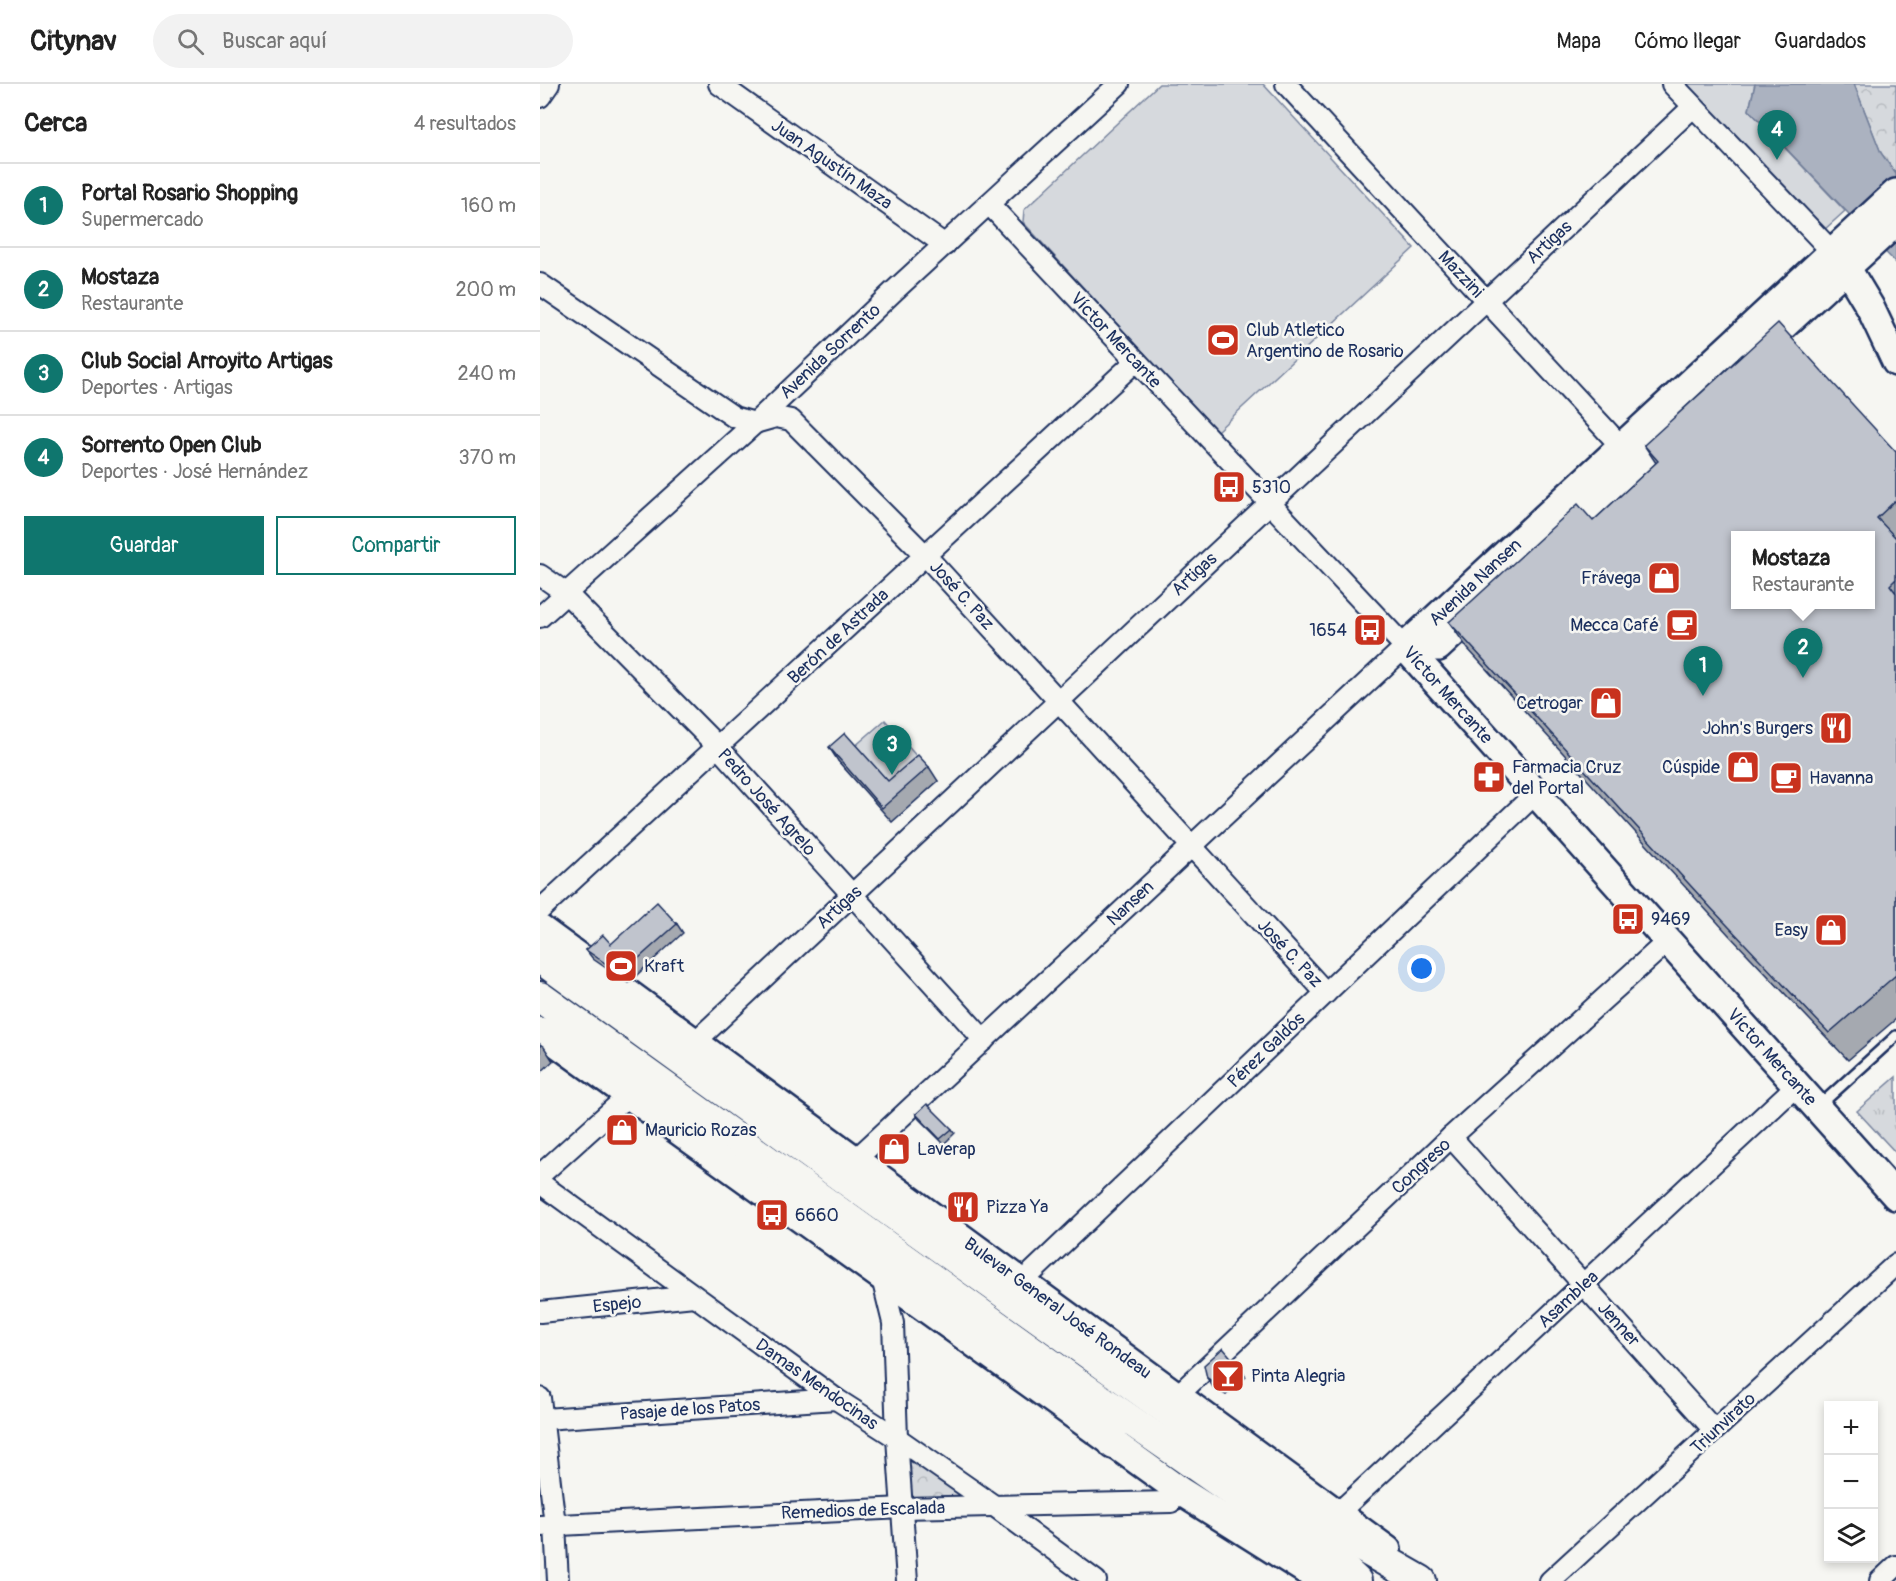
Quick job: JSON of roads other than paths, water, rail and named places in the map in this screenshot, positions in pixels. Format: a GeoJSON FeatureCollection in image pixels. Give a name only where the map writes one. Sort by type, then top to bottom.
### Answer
{"type":"FeatureCollection","features":[{"type":"Feature","properties":{"kind":"main road","name":"Avenida Nansen"},"geometry":{"type":"LineString","coordinates":[[1405,647],[1629,454],[1847,252],[1896,193]]}},
{"type":"Feature","properties":{"kind":"main road","name":"Avenida Nansen"},"geometry":{"type":"LineString","coordinates":[[1847,252],[1896,222]]}},
{"type":"Feature","properties":{"kind":"main road"},"geometry":{"type":"LineString","coordinates":[[1847,252],[1896,362]]}},
{"type":"Feature","properties":{"kind":"main road","name":"Víctor Mercante"},"geometry":{"type":"LineString","coordinates":[[1405,647],[1896,1196]]}},
{"type":"Feature","properties":{"kind":"main road","name":"Bulevar General José Rondeau"},"geometry":{"type":"LineString","coordinates":[[540,929],[695,1042],[849,1169],[1048,1323],[1346,1538],[1421,1581]]}},
{"type":"Feature","properties":{"kind":"main road","name":"Bulevar General José Rondeau"},"geometry":{"type":"LineString","coordinates":[[540,958],[633,1024],[849,1169],[991,1259],[1429,1581]]}},
{"type":"Feature","properties":{"kind":"main road"},"geometry":{"type":"LineString","coordinates":[[582,960],[633,1024]]}},
{"type":"Feature","properties":{"kind":"main road"},"geometry":{"type":"LineString","coordinates":[[540,997],[815,1213],[865,1264],[1180,1491],[1323,1581]]}},
{"type":"Feature","properties":{"kind":"main road"},"geometry":{"type":"LineString","coordinates":[[540,1031],[629,1095],[1074,1382],[1339,1565],[1356,1581]]}},
{"type":"Feature","properties":{"kind":"main road"},"geometry":{"type":"LineString","coordinates":[[991,1259],[1048,1323]]}},
{"type":"Feature","properties":{"kind":"main road"},"geometry":{"type":"LineString","coordinates":[[1074,1382],[1114,1444]]}},
{"type":"Feature","properties":{"kind":"street"},"geometry":{"type":"LineString","coordinates":[[540,97],[549,84]]}},
{"type":"Feature","properties":{"kind":"street","name":"Juan Agustín Maza"},"geometry":{"type":"LineString","coordinates":[[719,84],[945,245]]}},
{"type":"Feature","properties":{"kind":"street","name":"Avenida Sorrento"},"geometry":{"type":"LineString","coordinates":[[540,617],[754,423],[1118,84]]}},
{"type":"Feature","properties":{"kind":"street","name":"Mazzini"},"geometry":{"type":"LineString","coordinates":[[1286,84],[1629,454]]}},
{"type":"Feature","properties":{"kind":"street"},"geometry":{"type":"LineString","coordinates":[[1672,84],[1847,252]]}},
{"type":"Feature","properties":{"kind":"street","name":"Artigas"},"geometry":{"type":"LineString","coordinates":[[695,1042],[1694,106]]}},
{"type":"Feature","properties":{"kind":"street","name":"Víctor Mercante"},"geometry":{"type":"LineString","coordinates":[[988,204],[1405,647]]}},
{"type":"Feature","properties":{"kind":"street"},"geometry":{"type":"LineString","coordinates":[[540,284],[734,417],[754,423]]}},
{"type":"Feature","properties":{"kind":"street","name":"Berón de Astrada"},"geometry":{"type":"LineString","coordinates":[[540,910],[1136,362]]}},
{"type":"Feature","properties":{"kind":"street","name":"José C. Paz"},"geometry":{"type":"LineString","coordinates":[[754,423],[776,417],[791,420],[926,555],[1326,993]]}},
{"type":"Feature","properties":{"kind":"street","name":"Pedro José Agrelo"},"geometry":{"type":"LineString","coordinates":[[540,575],[566,593],[718,747],[984,1040]]}},
{"type":"Feature","properties":{"kind":"street","name":"Nansen"},"geometry":{"type":"LineString","coordinates":[[849,1169],[1405,647]]}},
{"type":"Feature","properties":{"kind":"street","name":"Pérez Galdós"},"geometry":{"type":"LineString","coordinates":[[1022,1282],[1536,793]]}},
{"type":"Feature","properties":{"kind":"street","name":"Congreso"},"geometry":{"type":"LineString","coordinates":[[1178,1395],[1451,1137],[1668,941]]}},
{"type":"Feature","properties":{"kind":"street","name":"Asamblea"},"geometry":{"type":"LineString","coordinates":[[1338,1513],[1797,1085]]}},
{"type":"Feature","properties":{"kind":"street"},"geometry":{"type":"LineString","coordinates":[[540,1175],[629,1095]]}},
{"type":"Feature","properties":{"kind":"street","name":"Jenner"},"geometry":{"type":"LineString","coordinates":[[1451,1137],[1714,1430]]}},
{"type":"Feature","properties":{"kind":"street"},"geometry":{"type":"LineString","coordinates":[[815,1213],[849,1169]]}},
{"type":"Feature","properties":{"kind":"street","name":"Damas Mendocinas"},"geometry":{"type":"LineString","coordinates":[[540,1184],[836,1399],[897,1438],[993,1505],[1096,1581]]}},
{"type":"Feature","properties":{"kind":"street"},"geometry":{"type":"LineString","coordinates":[[865,1264],[882,1278],[893,1323],[897,1438],[907,1581]]}},
{"type":"Feature","properties":{"kind":"street","name":"Triunvirato"},"geometry":{"type":"LineString","coordinates":[[1550,1581],[1896,1264]]}},
{"type":"Feature","properties":{"kind":"street","name":"Espejo"},"geometry":{"type":"LineString","coordinates":[[540,1312],[694,1296]]}},
{"type":"Feature","properties":{"kind":"street"},"geometry":{"type":"LineString","coordinates":[[540,1398],[544,1419],[548,1525],[558,1581]]}},
{"type":"Feature","properties":{"kind":"street","name":"Pasaje de los Patos"},"geometry":{"type":"LineString","coordinates":[[544,1419],[836,1399]]}},
{"type":"Feature","properties":{"kind":"street","name":"Remedios de Escalada"},"geometry":{"type":"LineString","coordinates":[[548,1525],[903,1508],[1171,1502],[1180,1491]]}},
{"type":"Feature","properties":{"kind":"street"},"geometry":{"type":"LineString","coordinates":[[1880,1581],[1896,1566]]}},
{"type":"Feature","properties":{"kind":"lane"},"geometry":{"type":"LineString","coordinates":[[1817,1108],[1896,1036]]}},
{"type":"Feature","properties":{"kind":"place","name":"Sorrento Open Club"},"geometry":{"type":"Point","coordinates":[1777,160]}},
{"type":"Feature","properties":{"kind":"place","name":"Club Atletico Argentino de Rosario"},"geometry":{"type":"Point","coordinates":[1223,340]}},
{"type":"Feature","properties":{"kind":"place","name":"5310"},"geometry":{"type":"Point","coordinates":[1229,487]}},
{"type":"Feature","properties":{"kind":"place","name":"Frávega"},"geometry":{"type":"Point","coordinates":[1664,578]}},
{"type":"Feature","properties":{"kind":"place","name":"Mecca Café"},"geometry":{"type":"Point","coordinates":[1682,625]}},
{"type":"Feature","properties":{"kind":"place","name":"1654"},"geometry":{"type":"Point","coordinates":[1370,630]}},
{"type":"Feature","properties":{"kind":"place","name":"Mostaza"},"geometry":{"type":"Point","coordinates":[1803,678]}},
{"type":"Feature","properties":{"kind":"place","name":"Portal Rosario Shopping"},"geometry":{"type":"Point","coordinates":[1703,696]}},
{"type":"Feature","properties":{"kind":"place","name":"Cetrogar"},"geometry":{"type":"Point","coordinates":[1606,703]}},
{"type":"Feature","properties":{"kind":"place","name":"John's Burgers"},"geometry":{"type":"Point","coordinates":[1836,728]}},
{"type":"Feature","properties":{"kind":"place","name":"Cúspide"},"geometry":{"type":"Point","coordinates":[1743,767]}},
{"type":"Feature","properties":{"kind":"place","name":"Club Social Arroyito Artigas"},"geometry":{"type":"Point","coordinates":[892,775]}},
{"type":"Feature","properties":{"kind":"place","name":"Farmacia Cruz del Portal"},"geometry":{"type":"Point","coordinates":[1489,777]}},
{"type":"Feature","properties":{"kind":"place","name":"Havanna"},"geometry":{"type":"Point","coordinates":[1786,778]}},
{"type":"Feature","properties":{"kind":"place","name":"9469"},"geometry":{"type":"Point","coordinates":[1628,919]}},
{"type":"Feature","properties":{"kind":"place","name":"Easy"},"geometry":{"type":"Point","coordinates":[1831,930]}},
{"type":"Feature","properties":{"kind":"place","name":"Kraft"},"geometry":{"type":"Point","coordinates":[621,966]}},
{"type":"Feature","properties":{"kind":"place","name":"Mauricio Rozas"},"geometry":{"type":"Point","coordinates":[622,1130]}},
{"type":"Feature","properties":{"kind":"place","name":"Laverap"},"geometry":{"type":"Point","coordinates":[894,1149]}},
{"type":"Feature","properties":{"kind":"place","name":"Pizza Ya"},"geometry":{"type":"Point","coordinates":[963,1207]}},
{"type":"Feature","properties":{"kind":"place","name":"6660"},"geometry":{"type":"Point","coordinates":[772,1215]}},
{"type":"Feature","properties":{"kind":"place","name":"Pinta Alegria"},"geometry":{"type":"Point","coordinates":[1228,1376]}}]}
